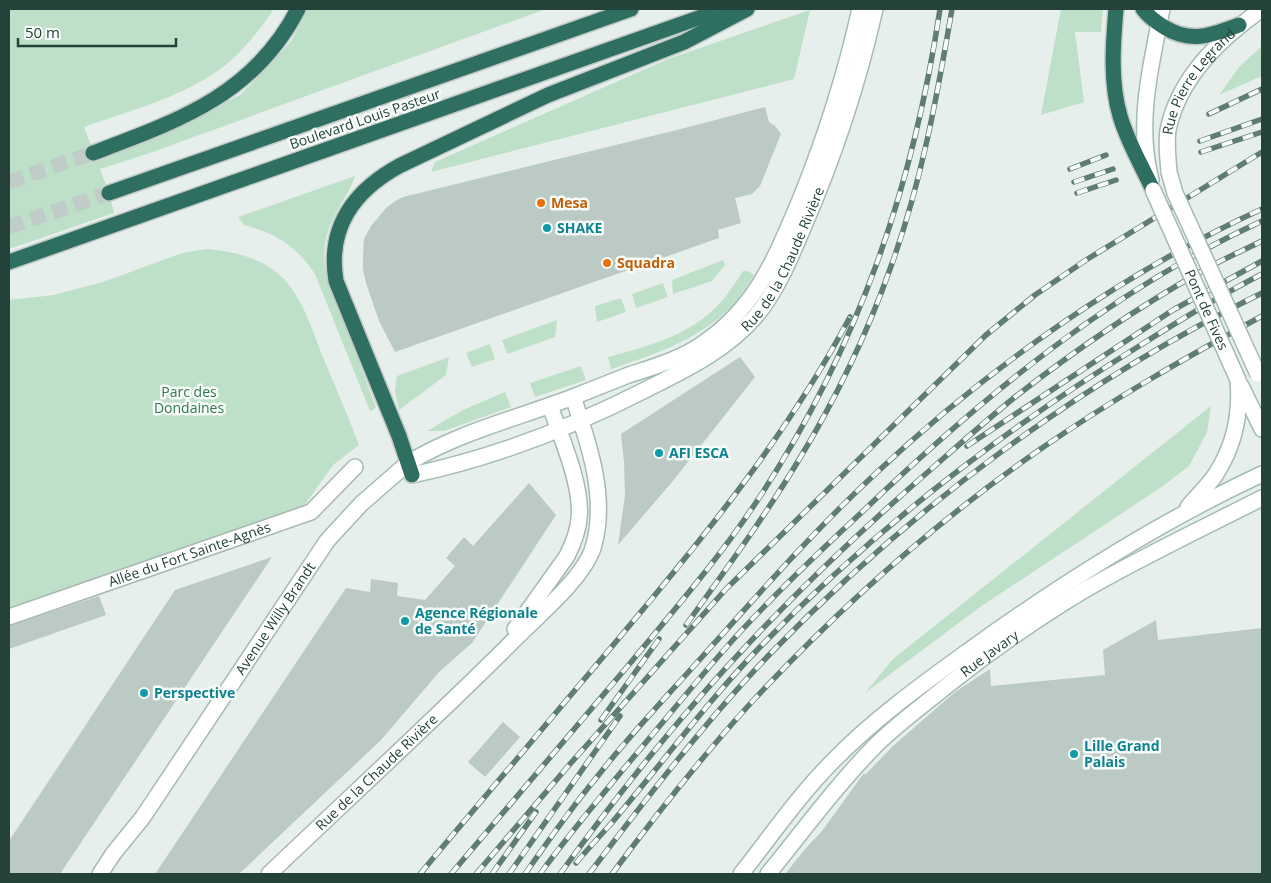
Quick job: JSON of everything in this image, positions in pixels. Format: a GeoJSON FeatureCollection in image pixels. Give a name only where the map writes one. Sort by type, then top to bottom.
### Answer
{"type":"FeatureCollection","features":[{"type":"Feature","properties":{"kind":"highway"},"geometry":{"type":"LineString","coordinates":[[93,153],[179,119],[226,92],[261,63],[278,44],[298,9]]}},
{"type":"Feature","properties":{"kind":"highway","name":"Boulevard Louis Pasteur"},"geometry":{"type":"LineString","coordinates":[[109,192],[631,9]]}},
{"type":"Feature","properties":{"kind":"highway","name":"Boulevard Louis Pasteur"},"geometry":{"type":"LineString","coordinates":[[9,262],[704,16],[732,9]]}},
{"type":"Feature","properties":{"kind":"highway"},"geometry":{"type":"LineString","coordinates":[[410,469],[336,281],[334,252],[337,235],[354,200],[381,175],[399,166],[548,95],[684,42],[747,9]]}},
{"type":"Feature","properties":{"kind":"highway"},"geometry":{"type":"LineString","coordinates":[[1116,9],[1113,59],[1116,98],[1120,115],[1153,190]]}},
{"type":"Feature","properties":{"kind":"highway"},"geometry":{"type":"LineString","coordinates":[[1143,9],[1159,24],[1178,35],[1201,37],[1239,25]]}},
{"type":"Feature","properties":{"kind":"street","name":"Rue de la Chaude Rivière"},"geometry":{"type":"LineString","coordinates":[[484,670],[558,570],[574,543],[579,518],[579,506],[571,469],[550,406],[669,361],[703,344],[721,331],[754,296],[773,264],[820,152],[841,87],[860,9]]}},
{"type":"Feature","properties":{"kind":"street","name":"Rue de la Chaude Rivière"},"geometry":{"type":"LineString","coordinates":[[558,429],[616,405],[705,360],[737,336],[762,308],[787,266],[832,159],[859,75],[875,9]]}},
{"type":"Feature","properties":{"kind":"street"},"geometry":{"type":"LineString","coordinates":[[1159,24],[1162,9]]}},
{"type":"Feature","properties":{"kind":"street","name":"Rue Pierre Legrand"},"geometry":{"type":"LineString","coordinates":[[1169,172],[1168,132],[1177,103],[1188,81],[1200,63],[1239,25],[1262,9]]}},
{"type":"Feature","properties":{"kind":"street","name":"Pont de Fives"},"geometry":{"type":"LineString","coordinates":[[1159,24],[1146,93],[1145,127],[1149,174],[1153,190],[1238,380],[1262,429]]}},
{"type":"Feature","properties":{"kind":"street","name":"Pont de Fives"},"geometry":{"type":"LineString","coordinates":[[1169,172],[1175,193],[1260,378]]}},
{"type":"Feature","properties":{"kind":"street","name":"Rue Javary"},"geometry":{"type":"LineString","coordinates":[[1184,512],[1215,476],[1225,459],[1235,433],[1240,398],[1238,380]]}},
{"type":"Feature","properties":{"kind":"street","name":"Rue de la Chaude Rivière"},"geometry":{"type":"LineString","coordinates":[[269,874],[484,670],[561,593],[580,571],[592,550],[598,523],[597,496],[589,446],[573,397]]}},
{"type":"Feature","properties":{"kind":"street","name":"Avenue Willy Brandt"},"geometry":{"type":"LineString","coordinates":[[100,874],[113,854],[143,817],[327,542],[361,504],[388,481],[410,469],[440,444],[550,406]]}},
{"type":"Feature","properties":{"kind":"street","name":"Avenue Willy Brandt"},"geometry":{"type":"LineString","coordinates":[[410,469],[447,467],[558,429]]}},
{"type":"Feature","properties":{"kind":"street","name":"Allée du Fort Sainte-Agnès"},"geometry":{"type":"LineString","coordinates":[[9,617],[311,512],[355,467]]}},
{"type":"Feature","properties":{"kind":"street","name":"Rue Javary"},"geometry":{"type":"LineString","coordinates":[[741,874],[800,798],[832,761],[851,742],[908,696],[1033,605],[1106,558],[1184,512],[1262,474]]}},
{"type":"Feature","properties":{"kind":"street","name":"Rue Javary"},"geometry":{"type":"LineString","coordinates":[[768,874],[874,747],[905,719],[966,670],[1038,619],[1082,592],[1163,547],[1262,498]]}},
{"type":"Feature","properties":{"kind":"street","name":"Avenue Willy Brandt"},"geometry":{"type":"LineString","coordinates":[[112,874],[132,841],[143,817]]}},
{"type":"Feature","properties":{"kind":"green space"},"geometry":{"type":"Polygon","coordinates":[[[9,9],[274,9],[258,31],[227,64],[195,85],[140,108],[84,127],[97,161],[156,137],[240,95],[292,40],[306,9],[546,9],[147,154],[100,169],[114,213],[9,249],[9,9]]]}},
{"type":"Feature","properties":{"kind":"green space"},"geometry":{"type":"Polygon","coordinates":[[[1061,9],[1103,9],[1101,32],[1075,32],[1084,102],[1041,115],[1061,9]]]}},
{"type":"Feature","properties":{"kind":"green space"},"geometry":{"type":"Polygon","coordinates":[[[810,10],[794,79],[431,172],[435,162],[668,59],[810,10]]]}},
{"type":"Feature","properties":{"kind":"green space"},"geometry":{"type":"Polygon","coordinates":[[[1262,46],[1262,76],[1219,95],[1240,66],[1262,46]]]}},
{"type":"Feature","properties":{"kind":"green space"},"geometry":{"type":"Polygon","coordinates":[[[355,176],[329,227],[324,259],[325,268],[376,408],[370,411],[315,274],[300,255],[284,242],[266,232],[244,225],[238,217],[355,176]]]}},
{"type":"Feature","properties":{"kind":"green space","name":"Parc des Dondaines"},"geometry":{"type":"Polygon","coordinates":[[[206,249],[247,257],[266,265],[283,278],[302,306],[359,445],[333,465],[301,510],[9,611],[9,300],[54,295],[106,281],[182,253],[206,249]]]}},
{"type":"Feature","properties":{"kind":"green space"},"geometry":{"type":"Polygon","coordinates":[[[723,260],[725,265],[712,281],[673,294],[672,280],[723,260]]]}},
{"type":"Feature","properties":{"kind":"green space"},"geometry":{"type":"Polygon","coordinates":[[[743,271],[748,271],[754,275],[734,304],[707,327],[661,351],[611,369],[608,357],[657,342],[687,329],[701,320],[726,296],[743,271]]]}},
{"type":"Feature","properties":{"kind":"green space"},"geometry":{"type":"Polygon","coordinates":[[[663,283],[668,297],[636,308],[632,294],[663,283]]]}},
{"type":"Feature","properties":{"kind":"green space"},"geometry":{"type":"Polygon","coordinates":[[[621,298],[626,312],[597,322],[595,306],[621,298]]]}},
{"type":"Feature","properties":{"kind":"green space"},"geometry":{"type":"Polygon","coordinates":[[[557,320],[555,337],[507,354],[502,340],[557,320]]]}},
{"type":"Feature","properties":{"kind":"green space"},"geometry":{"type":"Polygon","coordinates":[[[490,344],[495,359],[472,367],[466,353],[490,344]]]}},
{"type":"Feature","properties":{"kind":"green space"},"geometry":{"type":"Polygon","coordinates":[[[449,357],[446,375],[399,410],[395,391],[397,376],[449,357]]]}},
{"type":"Feature","properties":{"kind":"green space"},"geometry":{"type":"Polygon","coordinates":[[[581,366],[586,380],[535,397],[530,383],[581,366]]]}},
{"type":"Feature","properties":{"kind":"green space"},"geometry":{"type":"Polygon","coordinates":[[[505,392],[511,407],[444,431],[427,431],[463,410],[505,392]]]}},
{"type":"Feature","properties":{"kind":"green space"},"geometry":{"type":"Polygon","coordinates":[[[1211,406],[1207,432],[1189,466],[1163,486],[980,607],[865,693],[893,659],[1211,406]]]}},
{"type":"Feature","properties":{"kind":"building","name":"SHAKE"},"geometry":{"type":"Polygon","coordinates":[[[765,107],[769,122],[781,134],[760,186],[752,194],[735,198],[741,223],[718,230],[719,238],[395,352],[379,321],[366,283],[363,255],[364,239],[371,226],[387,207],[397,200],[765,107]]]}},
{"type":"Feature","properties":{"kind":"building","name":"AFI ESCA"},"geometry":{"type":"Polygon","coordinates":[[[740,357],[755,377],[672,482],[618,545],[625,495],[621,434],[740,357]]]}},
{"type":"Feature","properties":{"kind":"building"},"geometry":{"type":"Polygon","coordinates":[[[529,483],[556,515],[472,643],[440,671],[381,740],[239,874],[155,874],[346,588],[370,592],[371,579],[398,583],[397,596],[425,600],[455,566],[446,558],[464,537],[473,546],[529,483]]]}},
{"type":"Feature","properties":{"kind":"building","name":"Perspective"},"geometry":{"type":"Polygon","coordinates":[[[272,557],[60,874],[9,874],[9,841],[175,590],[272,557]]]}},
{"type":"Feature","properties":{"kind":"building"},"geometry":{"type":"Polygon","coordinates":[[[99,596],[106,615],[9,649],[9,626],[99,596]]]}},
{"type":"Feature","properties":{"kind":"building","name":"Lille Grand Palais"},"geometry":{"type":"Polygon","coordinates":[[[1156,620],[1158,640],[1262,628],[1262,874],[785,874],[822,831],[864,773],[865,775],[893,746],[955,692],[990,669],[991,686],[1105,675],[1103,650],[1156,620]]]}},
{"type":"Feature","properties":{"kind":"building"},"geometry":{"type":"Polygon","coordinates":[[[503,722],[520,737],[485,777],[468,762],[503,722]]]}},
{"type":"Feature","properties":{"kind":"tunnel"},"geometry":{"type":"LineString","coordinates":[[9,182],[93,153]]}},
{"type":"Feature","properties":{"kind":"tunnel"},"geometry":{"type":"LineString","coordinates":[[9,227],[109,193]]}},
{"type":"Feature","properties":{"kind":"railway"},"geometry":{"type":"LineString","coordinates":[[451,874],[697,582],[743,522],[793,443],[824,385],[852,325],[876,265],[897,203],[914,140],[929,75],[940,9]]}},
{"type":"Feature","properties":{"kind":"railway"},"geometry":{"type":"LineString","coordinates":[[686,625],[757,525],[797,463],[824,417],[871,319],[911,205],[934,108],[952,9]]}},
{"type":"Feature","properties":{"kind":"railway"},"geometry":{"type":"LineString","coordinates":[[1209,114],[1262,89]]}},
{"type":"Feature","properties":{"kind":"railway"},"geometry":{"type":"LineString","coordinates":[[1200,141],[1262,119]]}},
{"type":"Feature","properties":{"kind":"railway"},"geometry":{"type":"LineString","coordinates":[[1201,152],[1262,132]]}},
{"type":"Feature","properties":{"kind":"railway"},"geometry":{"type":"LineString","coordinates":[[476,874],[570,764],[726,589],[986,335],[1035,295],[1086,260],[1262,152]]}},
{"type":"Feature","properties":{"kind":"railway"},"geometry":{"type":"LineString","coordinates":[[1070,169],[1106,155]]}},
{"type":"Feature","properties":{"kind":"railway"},"geometry":{"type":"LineString","coordinates":[[1074,182],[1113,169]]}},
{"type":"Feature","properties":{"kind":"railway"},"geometry":{"type":"LineString","coordinates":[[1077,193],[1116,180]]}},
{"type":"Feature","properties":{"kind":"railway"},"geometry":{"type":"LineString","coordinates":[[525,874],[610,760],[652,712],[810,539],[852,496],[916,437],[1008,362],[1107,294],[1210,234],[1262,209]]}},
{"type":"Feature","properties":{"kind":"railway"},"geometry":{"type":"LineString","coordinates":[[540,874],[603,794],[741,631],[800,571],[906,470],[1001,389],[1100,314],[1152,280],[1206,249],[1262,221]]}},
{"type":"Feature","properties":{"kind":"railway"},"geometry":{"type":"LineString","coordinates":[[560,874],[641,767],[720,675],[803,588],[891,505],[1003,407],[1083,347],[1178,285],[1262,241]]}},
{"type":"Feature","properties":{"kind":"railway"},"geometry":{"type":"LineString","coordinates":[[967,446],[1173,310],[1262,261]]}},
{"type":"Feature","properties":{"kind":"railway"},"geometry":{"type":"LineString","coordinates":[[576,863],[740,668],[803,604],[892,524],[986,449],[1085,380],[1151,338],[1262,274]]}},
{"type":"Feature","properties":{"kind":"railway"},"geometry":{"type":"LineString","coordinates":[[589,874],[721,707],[823,601],[880,549],[939,500],[1063,408],[1194,328],[1262,293]]}},
{"type":"Feature","properties":{"kind":"railway"},"geometry":{"type":"LineString","coordinates":[[612,874],[678,788],[749,705],[852,601],[925,537],[1002,476],[1096,412],[1150,379],[1262,316]]}},
{"type":"Feature","properties":{"kind":"railway"},"geometry":{"type":"LineString","coordinates":[[420,874],[647,605],[710,527],[771,446],[799,404],[850,317]]}},
{"type":"Feature","properties":{"kind":"railway"},"geometry":{"type":"LineString","coordinates":[[601,720],[659,639]]}},
{"type":"Feature","properties":{"kind":"railway"},"geometry":{"type":"LineString","coordinates":[[509,874],[620,716]]}},
{"type":"Feature","properties":{"kind":"railway"},"geometry":{"type":"LineString","coordinates":[[492,874],[536,812]]}},
{"type":"Feature","properties":{"kind":"place","name":"Mesa"},"geometry":{"type":"Point","coordinates":[541,203]}},
{"type":"Feature","properties":{"kind":"place","name":"SHAKE"},"geometry":{"type":"Point","coordinates":[547,228]}},
{"type":"Feature","properties":{"kind":"place","name":"Squadra"},"geometry":{"type":"Point","coordinates":[607,263]}},
{"type":"Feature","properties":{"kind":"place","name":"AFI ESCA"},"geometry":{"type":"Point","coordinates":[659,453]}},
{"type":"Feature","properties":{"kind":"place","name":"Agence Régionale de Santé"},"geometry":{"type":"Point","coordinates":[405,621]}},
{"type":"Feature","properties":{"kind":"place","name":"Perspective"},"geometry":{"type":"Point","coordinates":[144,693]}},
{"type":"Feature","properties":{"kind":"place","name":"Lille Grand Palais"},"geometry":{"type":"Point","coordinates":[1074,754]}}]}
